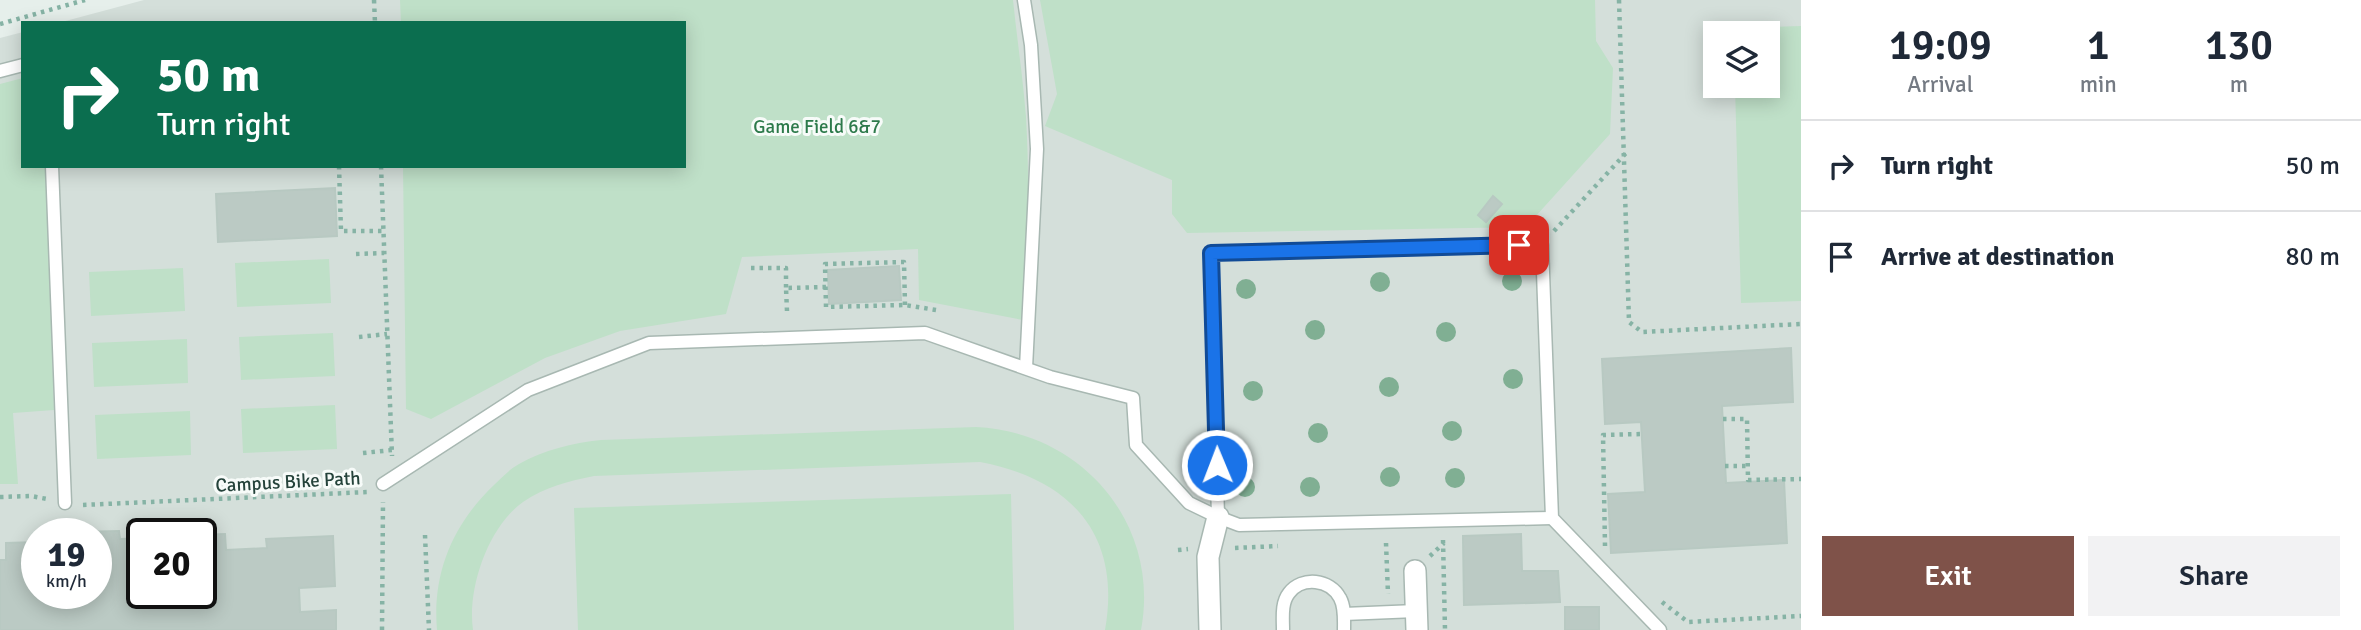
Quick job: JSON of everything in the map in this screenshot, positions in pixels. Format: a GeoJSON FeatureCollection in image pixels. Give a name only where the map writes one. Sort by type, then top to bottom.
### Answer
{"type":"FeatureCollection","features":[{"type":"Feature","properties":{"kind":"street"},"geometry":{"type":"LineString","coordinates":[[1210,630],[1208,557],[1218,517]]}},
{"type":"Feature","properties":{"kind":"street"},"geometry":{"type":"LineString","coordinates":[[1415,571],[1417,621]]}},
{"type":"Feature","properties":{"kind":"lane"},"geometry":{"type":"LineString","coordinates":[[1024,0],[1031,45],[1037,149],[1026,368]]}},
{"type":"Feature","properties":{"kind":"lane"},"geometry":{"type":"LineString","coordinates":[[0,71],[21,66]]}},
{"type":"Feature","properties":{"kind":"lane"},"geometry":{"type":"LineString","coordinates":[[52,168],[65,503]]}},
{"type":"Feature","properties":{"kind":"lane"},"geometry":{"type":"LineString","coordinates":[[1218,517],[1211,253],[1542,245],[1552,518],[1660,630]]}},
{"type":"Feature","properties":{"kind":"lane"},"geometry":{"type":"LineString","coordinates":[[383,484],[528,390],[649,344],[925,333],[1050,377],[1133,398],[1136,445],[1189,503],[1239,525],[1552,518]]}},
{"type":"Feature","properties":{"kind":"lane"},"geometry":{"type":"LineString","coordinates":[[1283,630],[1284,602],[1289,593],[1307,582],[1328,585],[1336,591],[1341,600],[1344,630]]}},
{"type":"Feature","properties":{"kind":"lane"},"geometry":{"type":"LineString","coordinates":[[1343,614],[1389,612],[1417,621]]}},
{"type":"Feature","properties":{"kind":"path"},"geometry":{"type":"LineString","coordinates":[[0,24],[85,0]]}},
{"type":"Feature","properties":{"kind":"path"},"geometry":{"type":"LineString","coordinates":[[374,0],[375,21]]}},
{"type":"Feature","properties":{"kind":"path"},"geometry":{"type":"LineString","coordinates":[[1619,0],[1626,153],[1629,321],[1642,332],[1801,324]]}},
{"type":"Feature","properties":{"kind":"path"},"geometry":{"type":"LineString","coordinates":[[1542,245],[1626,153]]}},
{"type":"Feature","properties":{"kind":"path"},"geometry":{"type":"LineString","coordinates":[[339,168],[341,232],[383,230]]}},
{"type":"Feature","properties":{"kind":"path","name":"Campus Bike Path"},"geometry":{"type":"LineString","coordinates":[[0,497],[31,496],[78,505],[366,493],[383,484],[390,473],[392,450],[381,168]]}},
{"type":"Feature","properties":{"kind":"path"},"geometry":{"type":"LineString","coordinates":[[356,254],[384,253]]}},
{"type":"Feature","properties":{"kind":"path"},"geometry":{"type":"LineString","coordinates":[[905,305],[904,262],[825,264],[826,307],[905,305],[936,310]]}},
{"type":"Feature","properties":{"kind":"path"},"geometry":{"type":"LineString","coordinates":[[751,268],[786,268],[787,311]]}},
{"type":"Feature","properties":{"kind":"path"},"geometry":{"type":"LineString","coordinates":[[786,288],[826,287]]}},
{"type":"Feature","properties":{"kind":"path"},"geometry":{"type":"LineString","coordinates":[[359,337],[387,334]]}},
{"type":"Feature","properties":{"kind":"path"},"geometry":{"type":"LineString","coordinates":[[1723,419],[1747,419],[1748,480],[1801,479]]}},
{"type":"Feature","properties":{"kind":"path"},"geometry":{"type":"LineString","coordinates":[[1606,555],[1602,435],[1642,434]]}},
{"type":"Feature","properties":{"kind":"path"},"geometry":{"type":"LineString","coordinates":[[363,453],[392,450]]}},
{"type":"Feature","properties":{"kind":"path"},"geometry":{"type":"LineString","coordinates":[[1725,466],[1748,466]]}},
{"type":"Feature","properties":{"kind":"path"},"geometry":{"type":"LineString","coordinates":[[382,630],[383,484]]}},
{"type":"Feature","properties":{"kind":"path"},"geometry":{"type":"LineString","coordinates":[[425,535],[429,630]]}},
{"type":"Feature","properties":{"kind":"path"},"geometry":{"type":"LineString","coordinates":[[1386,543],[1389,612]]}},
{"type":"Feature","properties":{"kind":"path"},"geometry":{"type":"LineString","coordinates":[[1444,543],[1445,630]]}},
{"type":"Feature","properties":{"kind":"path"},"geometry":{"type":"LineString","coordinates":[[1688,622],[1801,616]]}},
{"type":"Feature","properties":{"kind":"shaded area"},"geometry":{"type":"Polygon","coordinates":[[[144,0],[1801,0],[1801,630],[0,630],[0,38],[21,33],[21,168],[686,168],[686,21],[65,21],[144,0]]]}},
{"type":"Feature","properties":{"kind":"green space","name":"Game Field 6&7"},"geometry":{"type":"Polygon","coordinates":[[[400,0],[1013,0],[1027,142],[1028,219],[1023,320],[919,300],[918,249],[742,257],[726,314],[620,331],[545,358],[431,419],[406,409],[403,168],[686,168],[686,21],[401,21],[400,0]]]}},
{"type":"Feature","properties":{"kind":"green space"},"geometry":{"type":"Polygon","coordinates":[[[1040,0],[1595,0],[1596,41],[1613,68],[1610,134],[1526,227],[1187,233],[1172,214],[1172,180],[1045,126],[1057,94],[1040,0]]]}},
{"type":"Feature","properties":{"kind":"green space"},"geometry":{"type":"Polygon","coordinates":[[[1801,26],[1801,301],[1741,303],[1735,98],[1780,98],[1780,27],[1801,26]]]}},
{"type":"Feature","properties":{"kind":"green space"},"geometry":{"type":"Polygon","coordinates":[[[21,79],[21,168],[46,168],[54,410],[13,413],[18,484],[0,484],[0,84],[21,79]]]}},
{"type":"Feature","properties":{"kind":"green space"},"geometry":{"type":"Polygon","coordinates":[[[329,259],[331,303],[237,307],[235,263],[329,259]]]}},
{"type":"Feature","properties":{"kind":"green space"},"geometry":{"type":"Polygon","coordinates":[[[183,268],[185,311],[91,316],[89,272],[183,268]]]}},
{"type":"Feature","properties":{"kind":"green space"},"geometry":{"type":"Polygon","coordinates":[[[333,333],[335,376],[241,380],[239,337],[333,333]]]}},
{"type":"Feature","properties":{"kind":"green space"},"geometry":{"type":"Polygon","coordinates":[[[187,339],[188,383],[94,387],[92,343],[187,339]]]}},
{"type":"Feature","properties":{"kind":"green space"},"geometry":{"type":"Polygon","coordinates":[[[335,405],[337,449],[243,453],[241,409],[335,405]]]}},
{"type":"Feature","properties":{"kind":"green space"},"geometry":{"type":"Polygon","coordinates":[[[190,411],[191,455],[97,459],[95,415],[190,411]]]}},
{"type":"Feature","properties":{"kind":"green space"},"geometry":{"type":"Polygon","coordinates":[[[976,427],[1014,433],[1049,446],[1080,465],[1106,491],[1126,521],[1139,554],[1144,591],[1141,630],[1105,630],[1108,596],[1105,566],[1097,540],[1083,517],[1064,498],[1040,482],[1012,470],[980,462],[594,476],[566,482],[523,502],[500,527],[490,543],[477,578],[473,596],[473,630],[437,630],[436,609],[442,569],[448,551],[467,516],[500,479],[516,466],[548,451],[601,440],[976,427]]]}},
{"type":"Feature","properties":{"kind":"green space"},"geometry":{"type":"Polygon","coordinates":[[[1011,494],[1014,630],[578,630],[574,508],[1011,494]]]}},
{"type":"Feature","properties":{"kind":"building"},"geometry":{"type":"Polygon","coordinates":[[[335,188],[337,236],[218,242],[216,194],[335,188]]]}},
{"type":"Feature","properties":{"kind":"building"},"geometry":{"type":"Polygon","coordinates":[[[1493,196],[1502,204],[1486,222],[1478,215],[1493,196]]]}},
{"type":"Feature","properties":{"kind":"building"},"geometry":{"type":"Polygon","coordinates":[[[899,266],[901,300],[829,304],[828,270],[899,266]]]}},
{"type":"Feature","properties":{"kind":"building"},"geometry":{"type":"Polygon","coordinates":[[[1791,348],[1793,402],[1722,406],[1726,483],[1784,480],[1787,543],[1611,553],[1608,494],[1645,492],[1641,422],[1605,424],[1602,359],[1791,348]]]}},
{"type":"Feature","properties":{"kind":"building"},"geometry":{"type":"Polygon","coordinates":[[[112,531],[119,531],[120,539],[126,539],[126,609],[217,609],[217,534],[225,534],[226,550],[267,548],[266,539],[333,536],[335,586],[299,588],[300,612],[336,610],[336,630],[0,630],[0,560],[6,560],[6,543],[21,543],[21,609],[112,609],[112,531]]]}},
{"type":"Feature","properties":{"kind":"building"},"geometry":{"type":"Polygon","coordinates":[[[1521,534],[1522,571],[1558,571],[1560,602],[1464,605],[1463,536],[1521,534]]]}},
{"type":"Feature","properties":{"kind":"building"},"geometry":{"type":"Polygon","coordinates":[[[1565,607],[1599,607],[1599,630],[1565,630],[1565,607]]]}},
{"type":"Feature","properties":{"kind":"route"},"geometry":{"type":"LineString","coordinates":[[1217,465],[1211,253],[1519,245]]}}]}
